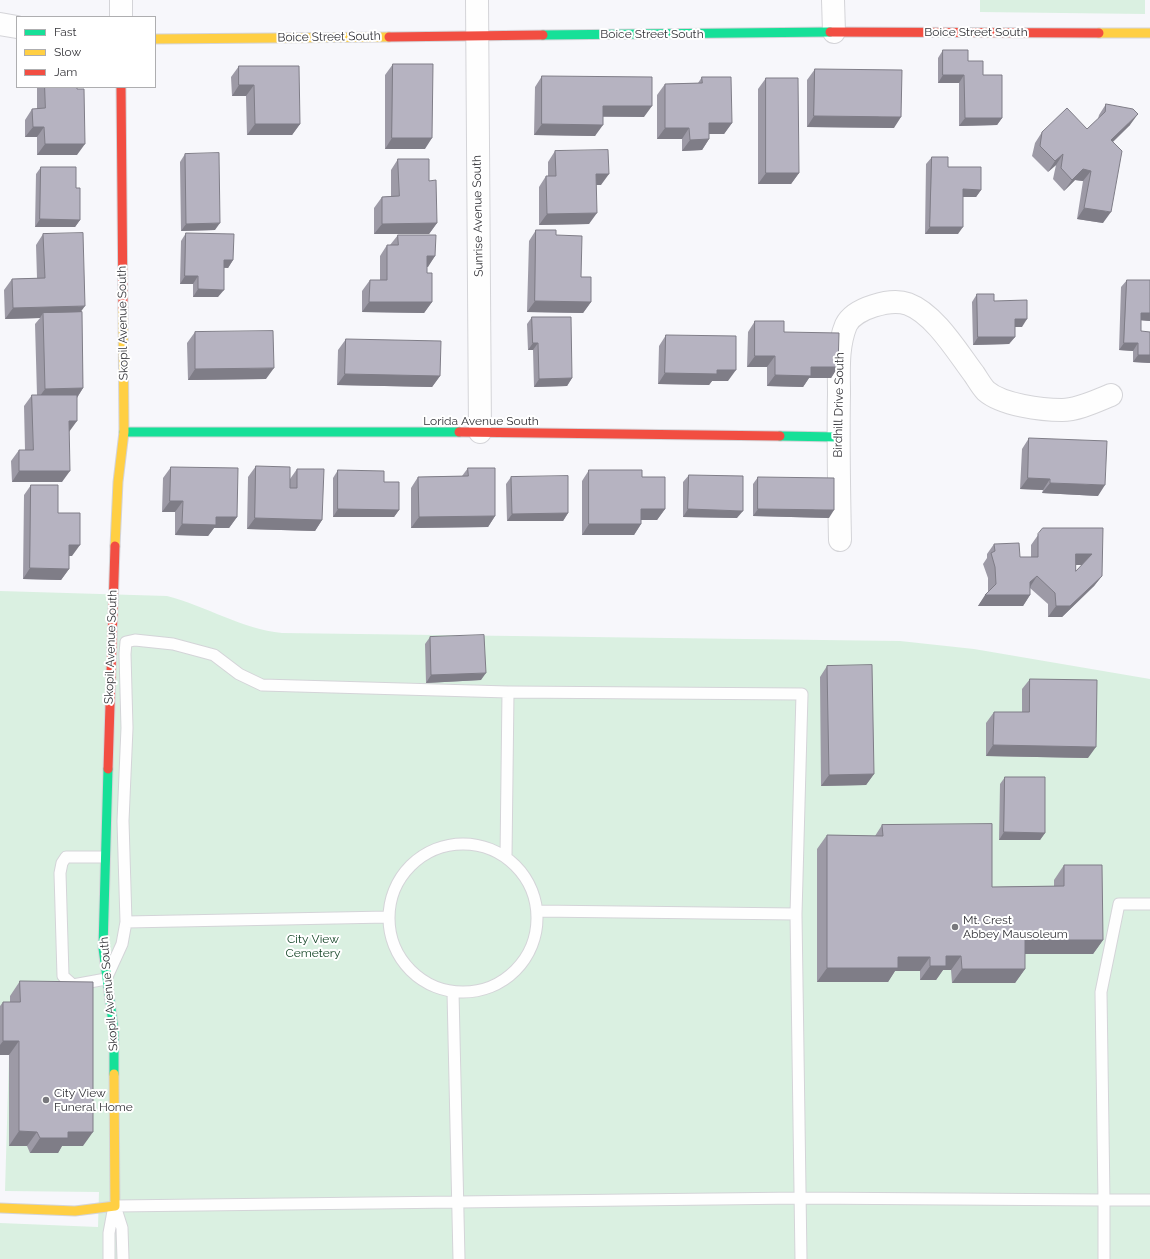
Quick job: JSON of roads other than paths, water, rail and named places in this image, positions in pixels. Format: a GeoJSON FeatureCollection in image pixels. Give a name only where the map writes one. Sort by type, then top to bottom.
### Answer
{"type":"FeatureCollection","features":[{"type":"Feature","properties":{"kind":"street"},"geometry":{"type":"LineString","coordinates":[[121,0],[121,16]]}},
{"type":"Feature","properties":{"kind":"street","name":"Sunrise Avenue South"},"geometry":{"type":"LineString","coordinates":[[477,0],[480,432]]}},
{"type":"Feature","properties":{"kind":"street"},"geometry":{"type":"LineString","coordinates":[[833,0],[834,32]]}},
{"type":"Feature","properties":{"kind":"street"},"geometry":{"type":"LineString","coordinates":[[0,24],[16,27]]}},
{"type":"Feature","properties":{"kind":"street","name":"Boice Street South"},"geometry":{"type":"LineString","coordinates":[[156,39],[834,32],[1150,33]]}},
{"type":"Feature","properties":{"kind":"street","name":"Skopil Avenue South"},"geometry":{"type":"LineString","coordinates":[[114,1206],[114,1031],[103,948],[104,857],[118,498],[124,432],[121,88]]}},
{"type":"Feature","properties":{"kind":"street","name":"Birdhill Drive South"},"geometry":{"type":"LineString","coordinates":[[840,540],[838,437],[840,346],[846,324],[861,310],[882,303],[908,304],[926,316],[941,330],[987,392],[1006,402],[1063,410],[1092,403],[1111,395]]}},
{"type":"Feature","properties":{"kind":"street","name":"Lorida Avenue South"},"geometry":{"type":"LineString","coordinates":[[124,432],[480,432],[838,437]]}},
{"type":"Feature","properties":{"kind":"street"},"geometry":{"type":"LineString","coordinates":[[0,1208],[75,1210],[114,1206]]}},
{"type":"Feature","properties":{"kind":"lane"},"geometry":{"type":"LineString","coordinates":[[104,857],[66,857],[62,863],[60,873],[63,976],[73,985],[106,979],[122,944],[126,922],[123,820],[127,728],[126,642],[135,640],[173,644],[214,655],[239,674],[262,685],[508,692],[802,694],[796,914],[801,1259]]}},
{"type":"Feature","properties":{"kind":"lane"},"geometry":{"type":"LineString","coordinates":[[506,857],[508,692]]}},
{"type":"Feature","properties":{"kind":"lane"},"geometry":{"type":"LineString","coordinates":[[462,843],[486,847],[506,857],[522,872],[533,891],[537,911],[536,933],[528,954],[515,972],[497,985],[476,992],[453,992],[432,986],[414,975],[400,958],[390,938],[388,917],[392,894],[402,874],[419,857],[440,847],[462,843]]}},
{"type":"Feature","properties":{"kind":"lane"},"geometry":{"type":"LineString","coordinates":[[1104,1259],[1101,992],[1119,904],[1150,904]]}},
{"type":"Feature","properties":{"kind":"lane"},"geometry":{"type":"LineString","coordinates":[[537,911],[796,914]]}},
{"type":"Feature","properties":{"kind":"lane"},"geometry":{"type":"LineString","coordinates":[[126,922],[388,917]]}},
{"type":"Feature","properties":{"kind":"lane"},"geometry":{"type":"LineString","coordinates":[[453,992],[459,1202],[459,1259]]}},
{"type":"Feature","properties":{"kind":"lane"},"geometry":{"type":"LineString","coordinates":[[114,1206],[800,1198],[1150,1200]]}},
{"type":"Feature","properties":{"kind":"lane"},"geometry":{"type":"LineString","coordinates":[[109,1259],[110,1234],[114,1206]]}},
{"type":"Feature","properties":{"kind":"lane"},"geometry":{"type":"LineString","coordinates":[[114,1206],[122,1228],[123,1259]]}},
{"type":"Feature","properties":{"kind":"place","name":"Mt. Crest Abbey Mausoleum"},"geometry":{"type":"Point","coordinates":[955,927]}},
{"type":"Feature","properties":{"kind":"place","name":"City View Funeral Home"},"geometry":{"type":"Point","coordinates":[46,1100]}},
{"type":"Feature","properties":{"kind":"park label","name":"City View Cemetery"},"geometry":{"type":"Point","coordinates":[313,946]}}]}
